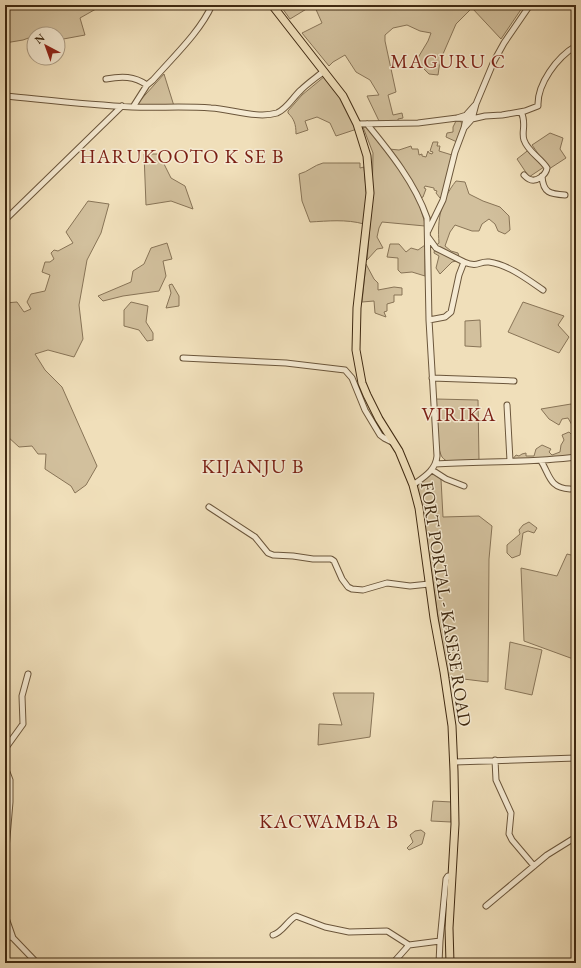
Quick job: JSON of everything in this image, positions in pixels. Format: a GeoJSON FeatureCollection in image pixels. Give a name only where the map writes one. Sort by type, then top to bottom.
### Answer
{"type":"FeatureCollection","features":[{"type":"Feature","properties":{"kind":"highway","name":"FORT PORTAL - KASESE ROAD"},"geometry":{"type":"LineString","coordinates":[[272,5],[343,96],[357,124],[367,156],[370,193],[357,308],[356,350],[362,383],[378,419],[404,461],[413,485],[419,508],[429,584],[452,726],[454,762],[454,824],[449,928],[450,963]]}},
{"type":"Feature","properties":{"kind":"street"},"geometry":{"type":"LineString","coordinates":[[133,107],[147,85],[203,22],[212,5]]}},
{"type":"Feature","properties":{"kind":"street"},"geometry":{"type":"LineString","coordinates":[[464,128],[473,116],[476,104],[494,61],[504,43],[530,5]]}},
{"type":"Feature","properties":{"kind":"street"},"geometry":{"type":"LineString","coordinates":[[357,124],[409,124],[521,112],[538,106],[537,98],[540,87],[547,75],[558,62],[576,46]]}},
{"type":"Feature","properties":{"kind":"street"},"geometry":{"type":"LineString","coordinates":[[5,96],[133,107],[211,108],[252,114],[275,113],[283,109],[300,91],[324,71]]}},
{"type":"Feature","properties":{"kind":"street"},"geometry":{"type":"LineString","coordinates":[[106,79],[129,77],[140,80],[147,85]]}},
{"type":"Feature","properties":{"kind":"street"},"geometry":{"type":"LineString","coordinates":[[428,234],[443,200],[455,152],[464,128],[466,117],[476,104]]}},
{"type":"Feature","properties":{"kind":"street"},"geometry":{"type":"LineString","coordinates":[[5,220],[122,106]]}},
{"type":"Feature","properties":{"kind":"street"},"geometry":{"type":"LineString","coordinates":[[521,112],[525,128],[524,140],[527,146],[546,168],[545,173],[542,176],[533,180],[524,175]]}},
{"type":"Feature","properties":{"kind":"street"},"geometry":{"type":"LineString","coordinates":[[367,124],[411,182],[422,203],[427,218],[429,252],[429,320],[437,456],[432,470],[413,485]]}},
{"type":"Feature","properties":{"kind":"street"},"geometry":{"type":"LineString","coordinates":[[542,176],[544,188],[548,192],[552,194],[565,195]]}},
{"type":"Feature","properties":{"kind":"street"},"geometry":{"type":"LineString","coordinates":[[428,234],[436,248],[464,262],[473,265],[488,262],[496,264],[522,276],[543,290]]}},
{"type":"Feature","properties":{"kind":"street"},"geometry":{"type":"LineString","coordinates":[[429,252],[436,248]]}},
{"type":"Feature","properties":{"kind":"street"},"geometry":{"type":"LineString","coordinates":[[429,320],[445,317],[451,312],[459,275],[464,262]]}},
{"type":"Feature","properties":{"kind":"street"},"geometry":{"type":"LineString","coordinates":[[183,358],[286,363],[345,370],[352,378],[365,410],[380,435],[394,443]]}},
{"type":"Feature","properties":{"kind":"street"},"geometry":{"type":"LineString","coordinates":[[432,378],[514,381]]}},
{"type":"Feature","properties":{"kind":"street"},"geometry":{"type":"LineString","coordinates":[[507,405],[510,461]]}},
{"type":"Feature","properties":{"kind":"street"},"geometry":{"type":"LineString","coordinates":[[435,464],[541,461],[576,457]]}},
{"type":"Feature","properties":{"kind":"street"},"geometry":{"type":"LineString","coordinates":[[541,461],[552,483],[561,488],[570,489]]}},
{"type":"Feature","properties":{"kind":"street"},"geometry":{"type":"LineString","coordinates":[[432,470],[464,486]]}},
{"type":"Feature","properties":{"kind":"street"},"geometry":{"type":"LineString","coordinates":[[209,507],[255,537],[268,553],[273,555],[313,559],[331,559],[334,561],[345,583],[352,589],[363,590],[387,583],[410,586],[429,584]]}},
{"type":"Feature","properties":{"kind":"street"},"geometry":{"type":"LineString","coordinates":[[5,748],[23,724],[22,696],[28,674]]}},
{"type":"Feature","properties":{"kind":"street"},"geometry":{"type":"LineString","coordinates":[[454,762],[576,758]]}},
{"type":"Feature","properties":{"kind":"street"},"geometry":{"type":"LineString","coordinates":[[495,760],[496,780],[511,813],[509,834],[512,840],[534,866]]}},
{"type":"Feature","properties":{"kind":"street"},"geometry":{"type":"LineString","coordinates":[[5,767],[10,780],[10,802],[5,861]]}},
{"type":"Feature","properties":{"kind":"street"},"geometry":{"type":"LineString","coordinates":[[486,906],[547,854],[576,837]]}},
{"type":"Feature","properties":{"kind":"street"},"geometry":{"type":"LineString","coordinates":[[439,963],[446,879],[448,876],[452,876]]}},
{"type":"Feature","properties":{"kind":"street"},"geometry":{"type":"LineString","coordinates":[[5,907],[6,918],[13,938],[37,963]]}},
{"type":"Feature","properties":{"kind":"street"},"geometry":{"type":"LineString","coordinates":[[273,934],[280,931],[292,918],[296,916],[325,927],[345,931],[387,931],[409,945],[440,941]]}},
{"type":"Feature","properties":{"kind":"street"},"geometry":{"type":"LineString","coordinates":[[5,935],[13,938]]}},
{"type":"Feature","properties":{"kind":"street"},"geometry":{"type":"LineString","coordinates":[[393,963],[409,945]]}},
{"type":"Feature","properties":{"kind":"shaded area"},"geometry":{"type":"Polygon","coordinates":[[[5,5],[103,5],[80,18],[85,35],[66,39],[66,26],[26,26],[26,39],[5,43],[5,5]]]}},
{"type":"Feature","properties":{"kind":"shaded area"},"geometry":{"type":"Polygon","coordinates":[[[280,5],[313,5],[290,19],[280,5]]]}},
{"type":"Feature","properties":{"kind":"shaded area"},"geometry":{"type":"Polygon","coordinates":[[[314,5],[524,5],[501,39],[472,8],[456,24],[440,61],[438,75],[429,74],[416,61],[431,33],[420,31],[407,25],[393,28],[385,35],[396,92],[388,95],[393,115],[402,113],[403,118],[398,119],[398,122],[379,121],[367,96],[379,95],[370,80],[356,72],[345,55],[329,66],[302,33],[322,23],[314,5]]]}},
{"type":"Feature","properties":{"kind":"shaded area"},"geometry":{"type":"Polygon","coordinates":[[[164,74],[174,106],[138,105],[137,104],[164,74]]]}},
{"type":"Feature","properties":{"kind":"shaded area"},"geometry":{"type":"Polygon","coordinates":[[[325,76],[338,92],[357,129],[336,136],[330,123],[317,117],[305,121],[308,130],[296,134],[296,127],[288,111],[302,95],[325,76]]]}},
{"type":"Feature","properties":{"kind":"shaded area"},"geometry":{"type":"Polygon","coordinates":[[[456,121],[460,121],[464,126],[457,142],[446,137],[447,133],[453,132],[453,127],[456,121]]]}},
{"type":"Feature","properties":{"kind":"shaded area"},"geometry":{"type":"Polygon","coordinates":[[[363,127],[366,127],[401,171],[416,194],[425,223],[425,226],[382,222],[377,237],[383,248],[377,249],[367,260],[372,203],[373,153],[363,127]]]}},
{"type":"Feature","properties":{"kind":"shaded area"},"geometry":{"type":"Polygon","coordinates":[[[550,133],[563,138],[560,149],[566,158],[549,169],[532,145],[550,133]]]}},
{"type":"Feature","properties":{"kind":"shaded area"},"geometry":{"type":"Polygon","coordinates":[[[433,142],[438,142],[437,146],[440,146],[439,151],[452,155],[442,197],[440,198],[434,188],[425,186],[424,188],[426,189],[423,197],[421,198],[389,149],[399,150],[411,146],[412,149],[418,149],[419,155],[422,154],[422,156],[426,157],[428,151],[432,154],[433,152],[430,151],[433,142]]]}},
{"type":"Feature","properties":{"kind":"shaded area"},"geometry":{"type":"Polygon","coordinates":[[[531,148],[544,167],[529,177],[517,159],[531,148]]]}},
{"type":"Feature","properties":{"kind":"shaded area"},"geometry":{"type":"Polygon","coordinates":[[[144,154],[159,154],[171,178],[185,186],[193,209],[171,201],[146,205],[144,154]]]}},
{"type":"Feature","properties":{"kind":"shaded area"},"geometry":{"type":"Polygon","coordinates":[[[323,163],[360,163],[360,168],[364,167],[367,200],[364,224],[344,221],[310,222],[302,201],[299,174],[323,163]]]}},
{"type":"Feature","properties":{"kind":"shaded area"},"geometry":{"type":"Polygon","coordinates":[[[456,181],[465,182],[469,194],[500,207],[509,216],[510,230],[505,234],[498,231],[495,224],[489,219],[482,224],[479,231],[472,231],[455,225],[450,232],[445,246],[451,251],[458,253],[460,260],[452,262],[440,274],[436,268],[439,256],[434,253],[435,246],[439,243],[441,210],[447,195],[456,181]]]}},
{"type":"Feature","properties":{"kind":"shaded area"},"geometry":{"type":"Polygon","coordinates":[[[88,201],[109,204],[101,233],[87,260],[79,305],[83,339],[74,357],[48,350],[35,354],[45,370],[62,387],[97,466],[86,485],[75,493],[71,486],[45,469],[46,454],[38,454],[32,446],[19,447],[7,436],[9,420],[5,418],[5,303],[17,302],[24,312],[31,309],[27,302],[31,294],[45,291],[50,275],[42,272],[45,262],[50,262],[54,259],[51,253],[54,250],[58,251],[73,243],[66,232],[88,201]]]}},
{"type":"Feature","properties":{"kind":"shaded area"},"geometry":{"type":"Polygon","coordinates":[[[167,243],[172,259],[163,261],[166,276],[159,291],[123,296],[103,301],[98,296],[131,282],[133,271],[144,264],[151,248],[167,243]]]}},
{"type":"Feature","properties":{"kind":"shaded area"},"geometry":{"type":"Polygon","coordinates":[[[390,244],[399,244],[406,252],[411,248],[418,250],[425,245],[425,276],[412,272],[401,273],[398,270],[398,258],[387,257],[390,244]]]}},
{"type":"Feature","properties":{"kind":"shaded area"},"geometry":{"type":"Polygon","coordinates":[[[366,264],[374,279],[378,283],[378,290],[394,287],[402,288],[402,295],[394,295],[394,302],[387,304],[387,311],[384,312],[386,317],[375,313],[374,301],[362,302],[366,264]]]}},
{"type":"Feature","properties":{"kind":"shaded area"},"geometry":{"type":"Polygon","coordinates":[[[172,284],[179,296],[179,306],[166,308],[171,293],[169,285],[172,284]]]}},
{"type":"Feature","properties":{"kind":"shaded area"},"geometry":{"type":"Polygon","coordinates":[[[131,302],[148,306],[146,322],[153,333],[153,340],[147,341],[139,330],[124,326],[124,310],[131,302]]]}},
{"type":"Feature","properties":{"kind":"shaded area"},"geometry":{"type":"Polygon","coordinates":[[[523,302],[564,316],[558,325],[569,337],[559,353],[508,332],[523,302]]]}},
{"type":"Feature","properties":{"kind":"shaded area"},"geometry":{"type":"Polygon","coordinates":[[[480,320],[481,347],[465,346],[465,321],[480,320]]]}},
{"type":"Feature","properties":{"kind":"shaded area"},"geometry":{"type":"Polygon","coordinates":[[[436,399],[478,400],[479,460],[447,461],[442,457],[439,450],[437,436],[436,399]]]}},
{"type":"Feature","properties":{"kind":"shaded area"},"geometry":{"type":"Polygon","coordinates":[[[571,404],[576,419],[576,423],[572,425],[568,418],[562,419],[559,425],[549,419],[541,409],[571,404]]]}},
{"type":"Feature","properties":{"kind":"shaded area"},"geometry":{"type":"Polygon","coordinates":[[[569,432],[576,439],[576,456],[512,460],[516,455],[519,456],[526,453],[526,456],[534,456],[536,449],[542,445],[551,449],[549,452],[552,455],[560,452],[561,445],[564,440],[562,435],[569,432]]]}},
{"type":"Feature","properties":{"kind":"shaded area"},"geometry":{"type":"Polygon","coordinates":[[[432,473],[441,479],[443,517],[479,516],[492,526],[489,559],[488,682],[447,677],[428,550],[416,487],[432,473]]]}},
{"type":"Feature","properties":{"kind":"shaded area"},"geometry":{"type":"Polygon","coordinates":[[[529,522],[537,528],[534,533],[528,531],[523,533],[520,555],[512,558],[507,553],[507,545],[520,534],[519,530],[523,525],[529,522]]]}},
{"type":"Feature","properties":{"kind":"shaded area"},"geometry":{"type":"Polygon","coordinates":[[[567,554],[576,555],[576,660],[524,641],[521,568],[557,576],[567,554]]]}},
{"type":"Feature","properties":{"kind":"shaded area"},"geometry":{"type":"Polygon","coordinates":[[[510,642],[542,650],[532,695],[505,689],[510,642]]]}},
{"type":"Feature","properties":{"kind":"shaded area"},"geometry":{"type":"Polygon","coordinates":[[[333,693],[374,693],[370,737],[318,745],[319,724],[342,725],[333,693]]]}},
{"type":"Feature","properties":{"kind":"shaded area"},"geometry":{"type":"Polygon","coordinates":[[[433,801],[452,802],[451,822],[431,821],[433,801]]]}},
{"type":"Feature","properties":{"kind":"shaded area"},"geometry":{"type":"Polygon","coordinates":[[[421,830],[425,833],[422,844],[409,850],[407,848],[413,842],[410,835],[415,831],[421,830]]]}},
{"type":"Feature","properties":{"kind":"district","name":"MAGURU C"},"geometry":{"type":"Point","coordinates":[448,61]}},
{"type":"Feature","properties":{"kind":"district","name":"HARUKOOTO K SE B"},"geometry":{"type":"Point","coordinates":[182,156]}},
{"type":"Feature","properties":{"kind":"district","name":"VIRIKA"},"geometry":{"type":"Point","coordinates":[459,414]}},
{"type":"Feature","properties":{"kind":"district","name":"KIJANJU B"},"geometry":{"type":"Point","coordinates":[253,466]}},
{"type":"Feature","properties":{"kind":"district","name":"KACWAMBA B"},"geometry":{"type":"Point","coordinates":[329,821]}}]}
